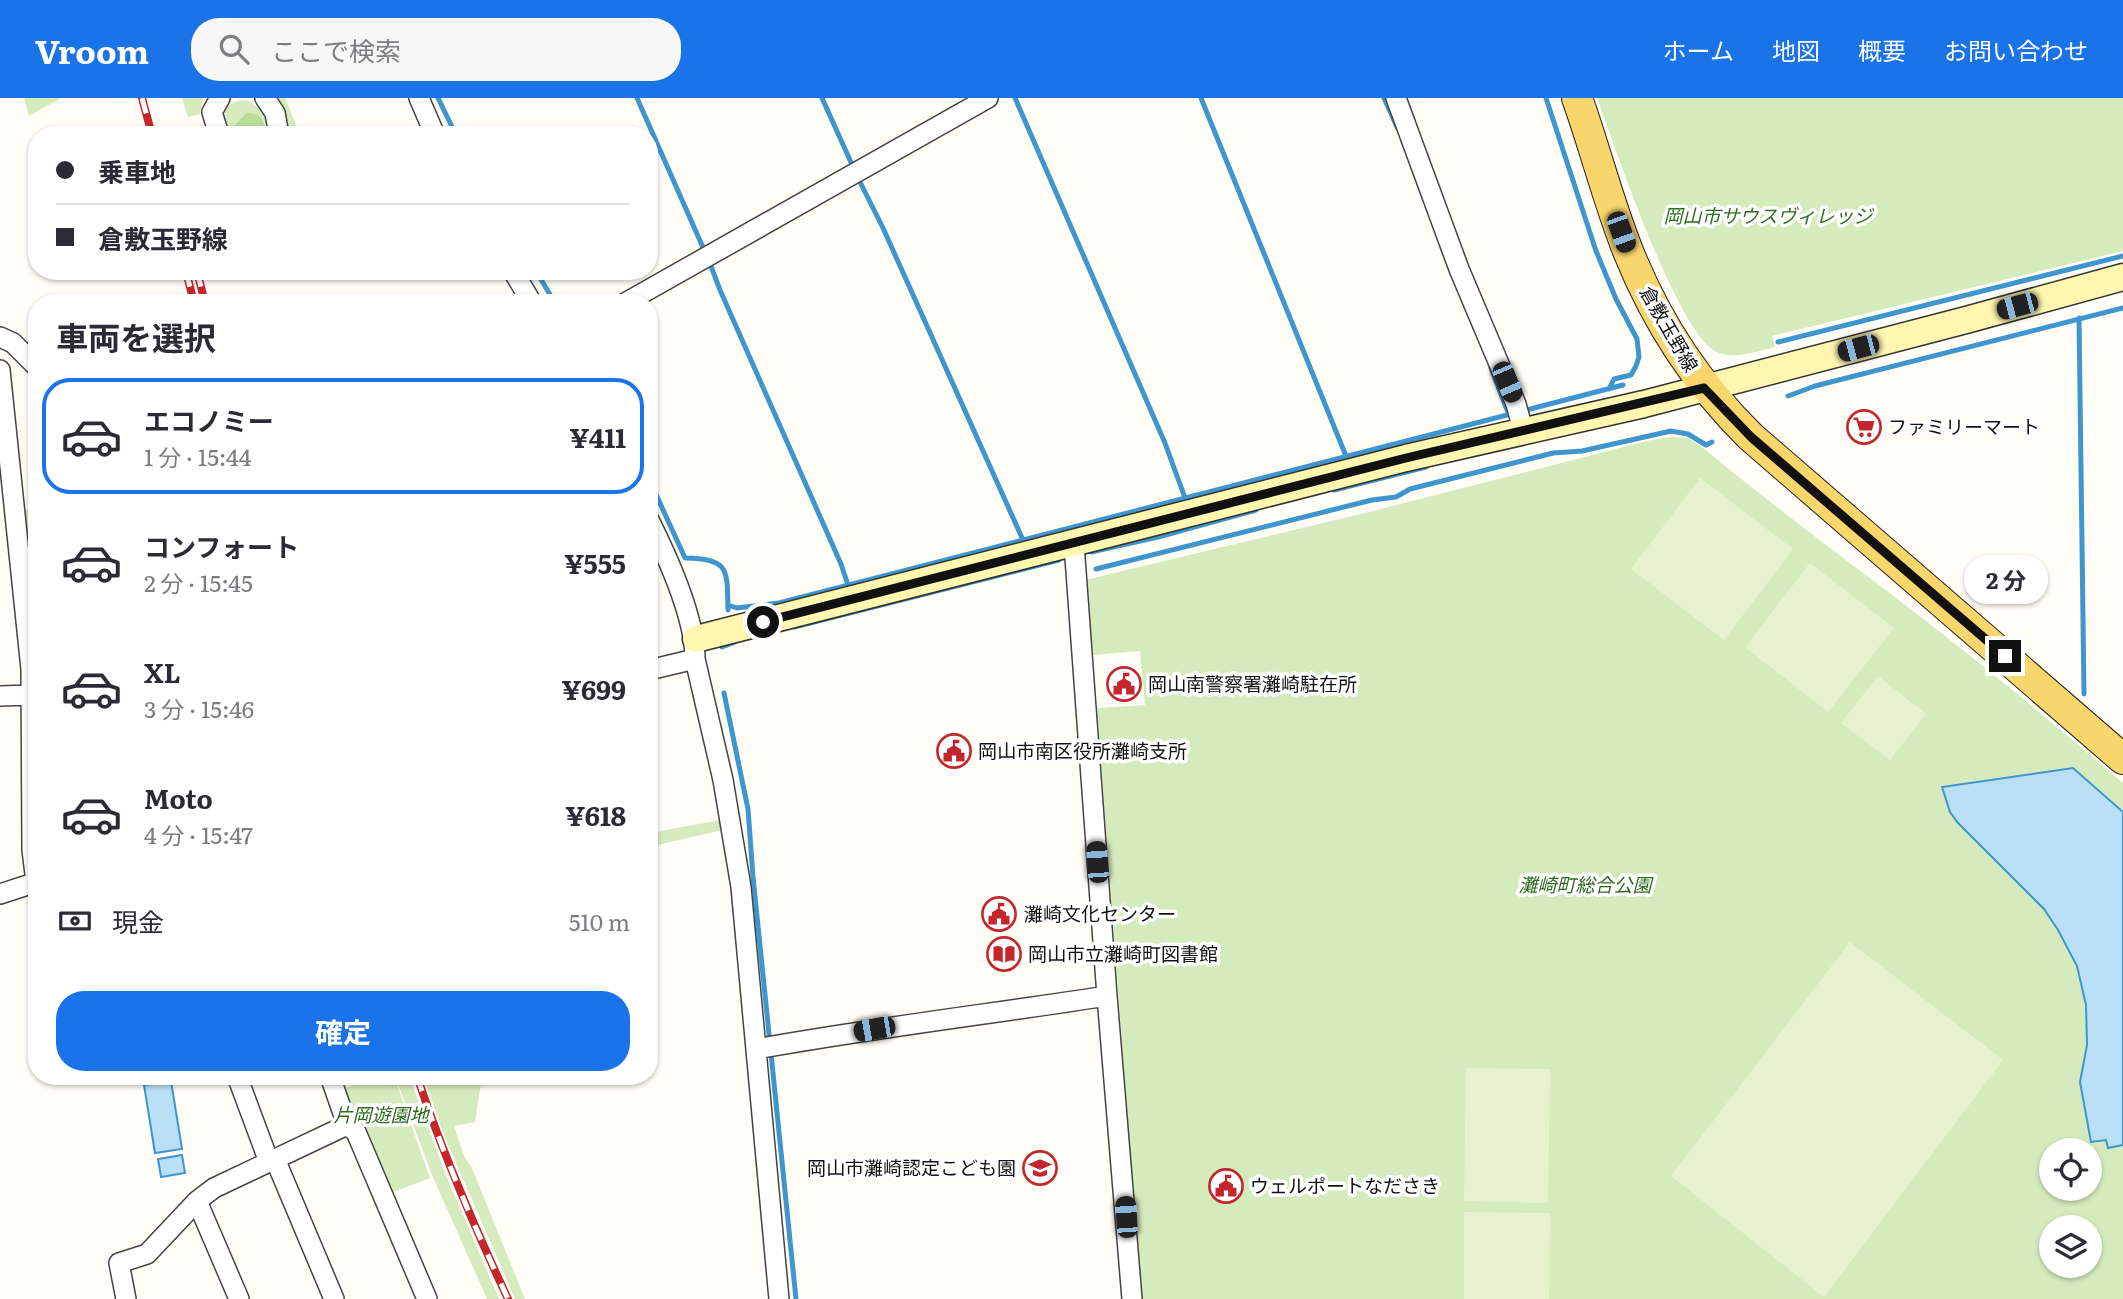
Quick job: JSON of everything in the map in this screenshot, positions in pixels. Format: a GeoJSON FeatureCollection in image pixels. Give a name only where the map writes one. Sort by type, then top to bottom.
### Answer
{"type":"FeatureCollection","features":[{"type":"Feature","properties":{"kind":"main road","name":"倉敷玉野線"},"geometry":{"type":"LineString","coordinates":[[1577,98],[1615,214],[1642,284],[1676,346],[1704,388],[1751,437],[2123,759]]}},
{"type":"Feature","properties":{"kind":"street"},"geometry":{"type":"LineString","coordinates":[[216,126],[212,113],[220,98]]}},
{"type":"Feature","properties":{"kind":"street"},"geometry":{"type":"LineString","coordinates":[[265,98],[275,113],[277,126]]}},
{"type":"Feature","properties":{"kind":"street"},"geometry":{"type":"LineString","coordinates":[[419,98],[431,126]]}},
{"type":"Feature","properties":{"kind":"street"},"geometry":{"type":"LineString","coordinates":[[641,294],[988,98]]}},
{"type":"Feature","properties":{"kind":"street"},"geometry":{"type":"LineString","coordinates":[[1396,98],[1460,270],[1520,418]]}},
{"type":"Feature","properties":{"kind":"street"},"geometry":{"type":"LineString","coordinates":[[658,666],[696,649],[1520,418],[1583,418],[2123,277]]}},
{"type":"Feature","properties":{"kind":"street"},"geometry":{"type":"LineString","coordinates":[[0,337],[13,343],[28,358]]}},
{"type":"Feature","properties":{"kind":"street"},"geometry":{"type":"LineString","coordinates":[[0,370],[28,640]]}},
{"type":"Feature","properties":{"kind":"street"},"geometry":{"type":"LineString","coordinates":[[658,538],[696,649],[740,878],[765,1047],[779,1299]]}},
{"type":"Feature","properties":{"kind":"street"},"geometry":{"type":"LineString","coordinates":[[1074,544],[1132,1299]]}},
{"type":"Feature","properties":{"kind":"street"},"geometry":{"type":"LineString","coordinates":[[0,696],[28,695]]}},
{"type":"Feature","properties":{"kind":"street"},"geometry":{"type":"LineString","coordinates":[[0,894],[28,885]]}},
{"type":"Feature","properties":{"kind":"street"},"geometry":{"type":"LineString","coordinates":[[765,1047],[898,1025],[1107,996]]}},
{"type":"Feature","properties":{"kind":"street"},"geometry":{"type":"LineString","coordinates":[[241,1085],[334,1299]]}},
{"type":"Feature","properties":{"kind":"street"},"geometry":{"type":"LineString","coordinates":[[333,1085],[347,1125],[356,1132],[427,1299]]}},
{"type":"Feature","properties":{"kind":"street"},"geometry":{"type":"LineString","coordinates":[[127,1299],[119,1263],[147,1254],[197,1201],[214,1188],[347,1125]]}},
{"type":"Feature","properties":{"kind":"street"},"geometry":{"type":"LineString","coordinates":[[197,1201],[239,1299]]}},
{"type":"Feature","properties":{"kind":"green space"},"geometry":{"type":"Polygon","coordinates":[[[24,98],[61,98],[29,116],[24,98]]]}},
{"type":"Feature","properties":{"kind":"green space"},"geometry":{"type":"Polygon","coordinates":[[[182,98],[203,98],[200,114],[188,117],[182,98]]]}},
{"type":"Feature","properties":{"kind":"green space"},"geometry":{"type":"Polygon","coordinates":[[[279,98],[285,98],[296,126],[286,126],[279,98]]]}},
{"type":"Feature","properties":{"kind":"green space","name":"岡山市サウスヴィレッジ"},"geometry":{"type":"Polygon","coordinates":[[[1597,98],[2123,98],[2123,251],[1772,336],[1775,347],[1761,351],[1739,355],[1717,352],[1701,338],[1666,277],[1597,98]]]}},
{"type":"Feature","properties":{"kind":"green space"},"geometry":{"type":"Polygon","coordinates":[[[247,100],[265,112],[269,126],[246,113],[234,126],[224,126],[225,110],[239,101],[247,100]]]}},
{"type":"Feature","properties":{"kind":"green space"},"geometry":{"type":"Polygon","coordinates":[[[246,113],[261,118],[265,126],[234,126],[246,113]]]}},
{"type":"Feature","properties":{"kind":"green space","name":"灘崎町総合公園"},"geometry":{"type":"Polygon","coordinates":[[[1688,438],[1914,611],[2123,783],[2123,1299],[1141,1299],[1097,708],[1145,705],[1140,651],[1093,655],[1085,580],[1369,512],[1651,440],[1688,438]]]}},
{"type":"Feature","properties":{"kind":"green space"},"geometry":{"type":"Polygon","coordinates":[[[1700,478],[1793,549],[1724,640],[1631,569],[1700,478]]]}},
{"type":"Feature","properties":{"kind":"green space"},"geometry":{"type":"Polygon","coordinates":[[[28,509],[28,533],[22,531],[22,512],[28,509]]]}},
{"type":"Feature","properties":{"kind":"green space"},"geometry":{"type":"Polygon","coordinates":[[[1810,563],[1894,628],[1828,712],[1745,647],[1810,563]]]}},
{"type":"Feature","properties":{"kind":"green space"},"geometry":{"type":"Polygon","coordinates":[[[1878,676],[1926,714],[1890,760],[1841,723],[1878,676]]]}},
{"type":"Feature","properties":{"kind":"green space"},"geometry":{"type":"Polygon","coordinates":[[[721,820],[722,830],[658,845],[658,831],[721,820]]]}},
{"type":"Feature","properties":{"kind":"green space"},"geometry":{"type":"Polygon","coordinates":[[[1850,942],[2003,1060],[1824,1297],[1671,1176],[1850,942]]]}},
{"type":"Feature","properties":{"kind":"green space"},"geometry":{"type":"Polygon","coordinates":[[[1466,1068],[1550,1069],[1548,1203],[1464,1201],[1466,1068]]]}},
{"type":"Feature","properties":{"kind":"green space","name":"片岡遊園地"},"geometry":{"type":"Polygon","coordinates":[[[354,1085],[397,1085],[430,1178],[386,1195],[342,1089],[354,1085]]]}},
{"type":"Feature","properties":{"kind":"green space"},"geometry":{"type":"Polygon","coordinates":[[[398,1085],[412,1085],[446,1175],[499,1299],[487,1299],[432,1175],[398,1085]]]}},
{"type":"Feature","properties":{"kind":"green space"},"geometry":{"type":"Polygon","coordinates":[[[426,1085],[481,1085],[475,1122],[454,1126],[464,1156],[472,1168],[525,1299],[515,1299],[444,1135],[426,1085]]]}},
{"type":"Feature","properties":{"kind":"green space"},"geometry":{"type":"Polygon","coordinates":[[[1464,1212],[1550,1213],[1549,1299],[1464,1299],[1464,1212]]]}},
{"type":"Feature","properties":{"kind":"water"},"geometry":{"type":"Polygon","coordinates":[[[2073,768],[2123,812],[2123,1145],[2108,1148],[2106,1140],[2090,1138],[2080,1082],[2087,1045],[2086,1005],[2077,966],[2044,909],[1958,823],[1950,812],[1942,787],[2073,768]]]}},
{"type":"Feature","properties":{"kind":"water"},"geometry":{"type":"Polygon","coordinates":[[[144,1085],[172,1085],[182,1149],[155,1153],[144,1085]]]}},
{"type":"Feature","properties":{"kind":"water"},"geometry":{"type":"Polygon","coordinates":[[[182,1155],[185,1173],[161,1177],[158,1159],[182,1155]]]}},
{"type":"Feature","properties":{"kind":"waterway"},"geometry":{"type":"LineString","coordinates":[[438,98],[452,126]]}},
{"type":"Feature","properties":{"kind":"waterway"},"geometry":{"type":"LineString","coordinates":[[637,98],[649,126]]}},
{"type":"Feature","properties":{"kind":"waterway"},"geometry":{"type":"LineString","coordinates":[[822,98],[854,169]]}},
{"type":"Feature","properties":{"kind":"waterway"},"geometry":{"type":"LineString","coordinates":[[1015,98],[1165,443],[1185,498]]}},
{"type":"Feature","properties":{"kind":"waterway"},"geometry":{"type":"LineString","coordinates":[[1201,98],[1346,456]]}},
{"type":"Feature","properties":{"kind":"waterway"},"geometry":{"type":"LineString","coordinates":[[1384,98],[1397,127]]}},
{"type":"Feature","properties":{"kind":"waterway"},"geometry":{"type":"LineString","coordinates":[[1546,98],[1596,251],[1616,299],[1637,339],[1639,357],[1631,375],[1614,379],[1609,389]]}},
{"type":"Feature","properties":{"kind":"waterway"},"geometry":{"type":"LineString","coordinates":[[658,146],[705,252]]}},
{"type":"Feature","properties":{"kind":"waterway"},"geometry":{"type":"LineString","coordinates":[[858,178],[1023,540]]}},
{"type":"Feature","properties":{"kind":"waterway"},"geometry":{"type":"LineString","coordinates":[[1778,342],[2123,256]]}},
{"type":"Feature","properties":{"kind":"waterway"},"geometry":{"type":"LineString","coordinates":[[709,261],[848,585]]}},
{"type":"Feature","properties":{"kind":"waterway"},"geometry":{"type":"LineString","coordinates":[[541,280],[550,294]]}},
{"type":"Feature","properties":{"kind":"waterway"},"geometry":{"type":"LineString","coordinates":[[1788,396],[1815,386],[2123,308]]}},
{"type":"Feature","properties":{"kind":"waterway"},"geometry":{"type":"LineString","coordinates":[[2079,318],[2084,694]]}},
{"type":"Feature","properties":{"kind":"waterway"},"geometry":{"type":"LineString","coordinates":[[1491,368],[1509,415]]}},
{"type":"Feature","properties":{"kind":"waterway"},"geometry":{"type":"LineString","coordinates":[[728,605],[737,608],[779,603],[1623,385]]}},
{"type":"Feature","properties":{"kind":"waterway"},"geometry":{"type":"LineString","coordinates":[[1096,569],[1372,500],[1396,497],[1410,489],[1553,453],[1582,451],[1671,431],[1688,434],[1706,445],[1712,442]]}},
{"type":"Feature","properties":{"kind":"waterway"},"geometry":{"type":"LineString","coordinates":[[1334,490],[1426,467]]}},
{"type":"Feature","properties":{"kind":"waterway"},"geometry":{"type":"LineString","coordinates":[[658,499],[685,558],[711,561],[723,569],[726,576],[728,610]]}},
{"type":"Feature","properties":{"kind":"waterway"},"geometry":{"type":"LineString","coordinates":[[1091,552],[1256,510]]}},
{"type":"Feature","properties":{"kind":"waterway"},"geometry":{"type":"LineString","coordinates":[[794,627],[1059,560]]}},
{"type":"Feature","properties":{"kind":"waterway"},"geometry":{"type":"LineString","coordinates":[[722,647],[735,642]]}},
{"type":"Feature","properties":{"kind":"waterway"},"geometry":{"type":"LineString","coordinates":[[724,693],[748,809],[796,1299]]}},
{"type":"Feature","properties":{"kind":"railway"},"geometry":{"type":"LineString","coordinates":[[142,98],[150,126]]}},
{"type":"Feature","properties":{"kind":"railway"},"geometry":{"type":"LineString","coordinates":[[188,280],[192,294]]}},
{"type":"Feature","properties":{"kind":"railway"},"geometry":{"type":"LineString","coordinates":[[199,280],[203,294]]}},
{"type":"Feature","properties":{"kind":"railway"},"geometry":{"type":"LineString","coordinates":[[420,1085],[459,1189],[508,1299]]}},
{"type":"Feature","properties":{"kind":"place","name":"ファミリーマート"},"geometry":{"type":"Point","coordinates":[1864,427]}},
{"type":"Feature","properties":{"kind":"place","name":"岡山南警察署灘崎駐在所"},"geometry":{"type":"Point","coordinates":[1124,684]}},
{"type":"Feature","properties":{"kind":"place","name":"岡山市南区役所灘崎支所"},"geometry":{"type":"Point","coordinates":[954,751]}},
{"type":"Feature","properties":{"kind":"place","name":"灘崎文化センター"},"geometry":{"type":"Point","coordinates":[999,914]}},
{"type":"Feature","properties":{"kind":"place","name":"岡山市立灘崎町図書館"},"geometry":{"type":"Point","coordinates":[1004,954]}},
{"type":"Feature","properties":{"kind":"place","name":"岡山市灘崎認定こども園"},"geometry":{"type":"Point","coordinates":[1040,1168]}},
{"type":"Feature","properties":{"kind":"place","name":"ウェルポートなださき"},"geometry":{"type":"Point","coordinates":[1226,1186]}},
{"type":"Feature","properties":{"kind":"route"},"geometry":{"type":"LineString","coordinates":[[763,622],[1406,458],[1704,388],[1751,437],[2005,656]]}}]}
